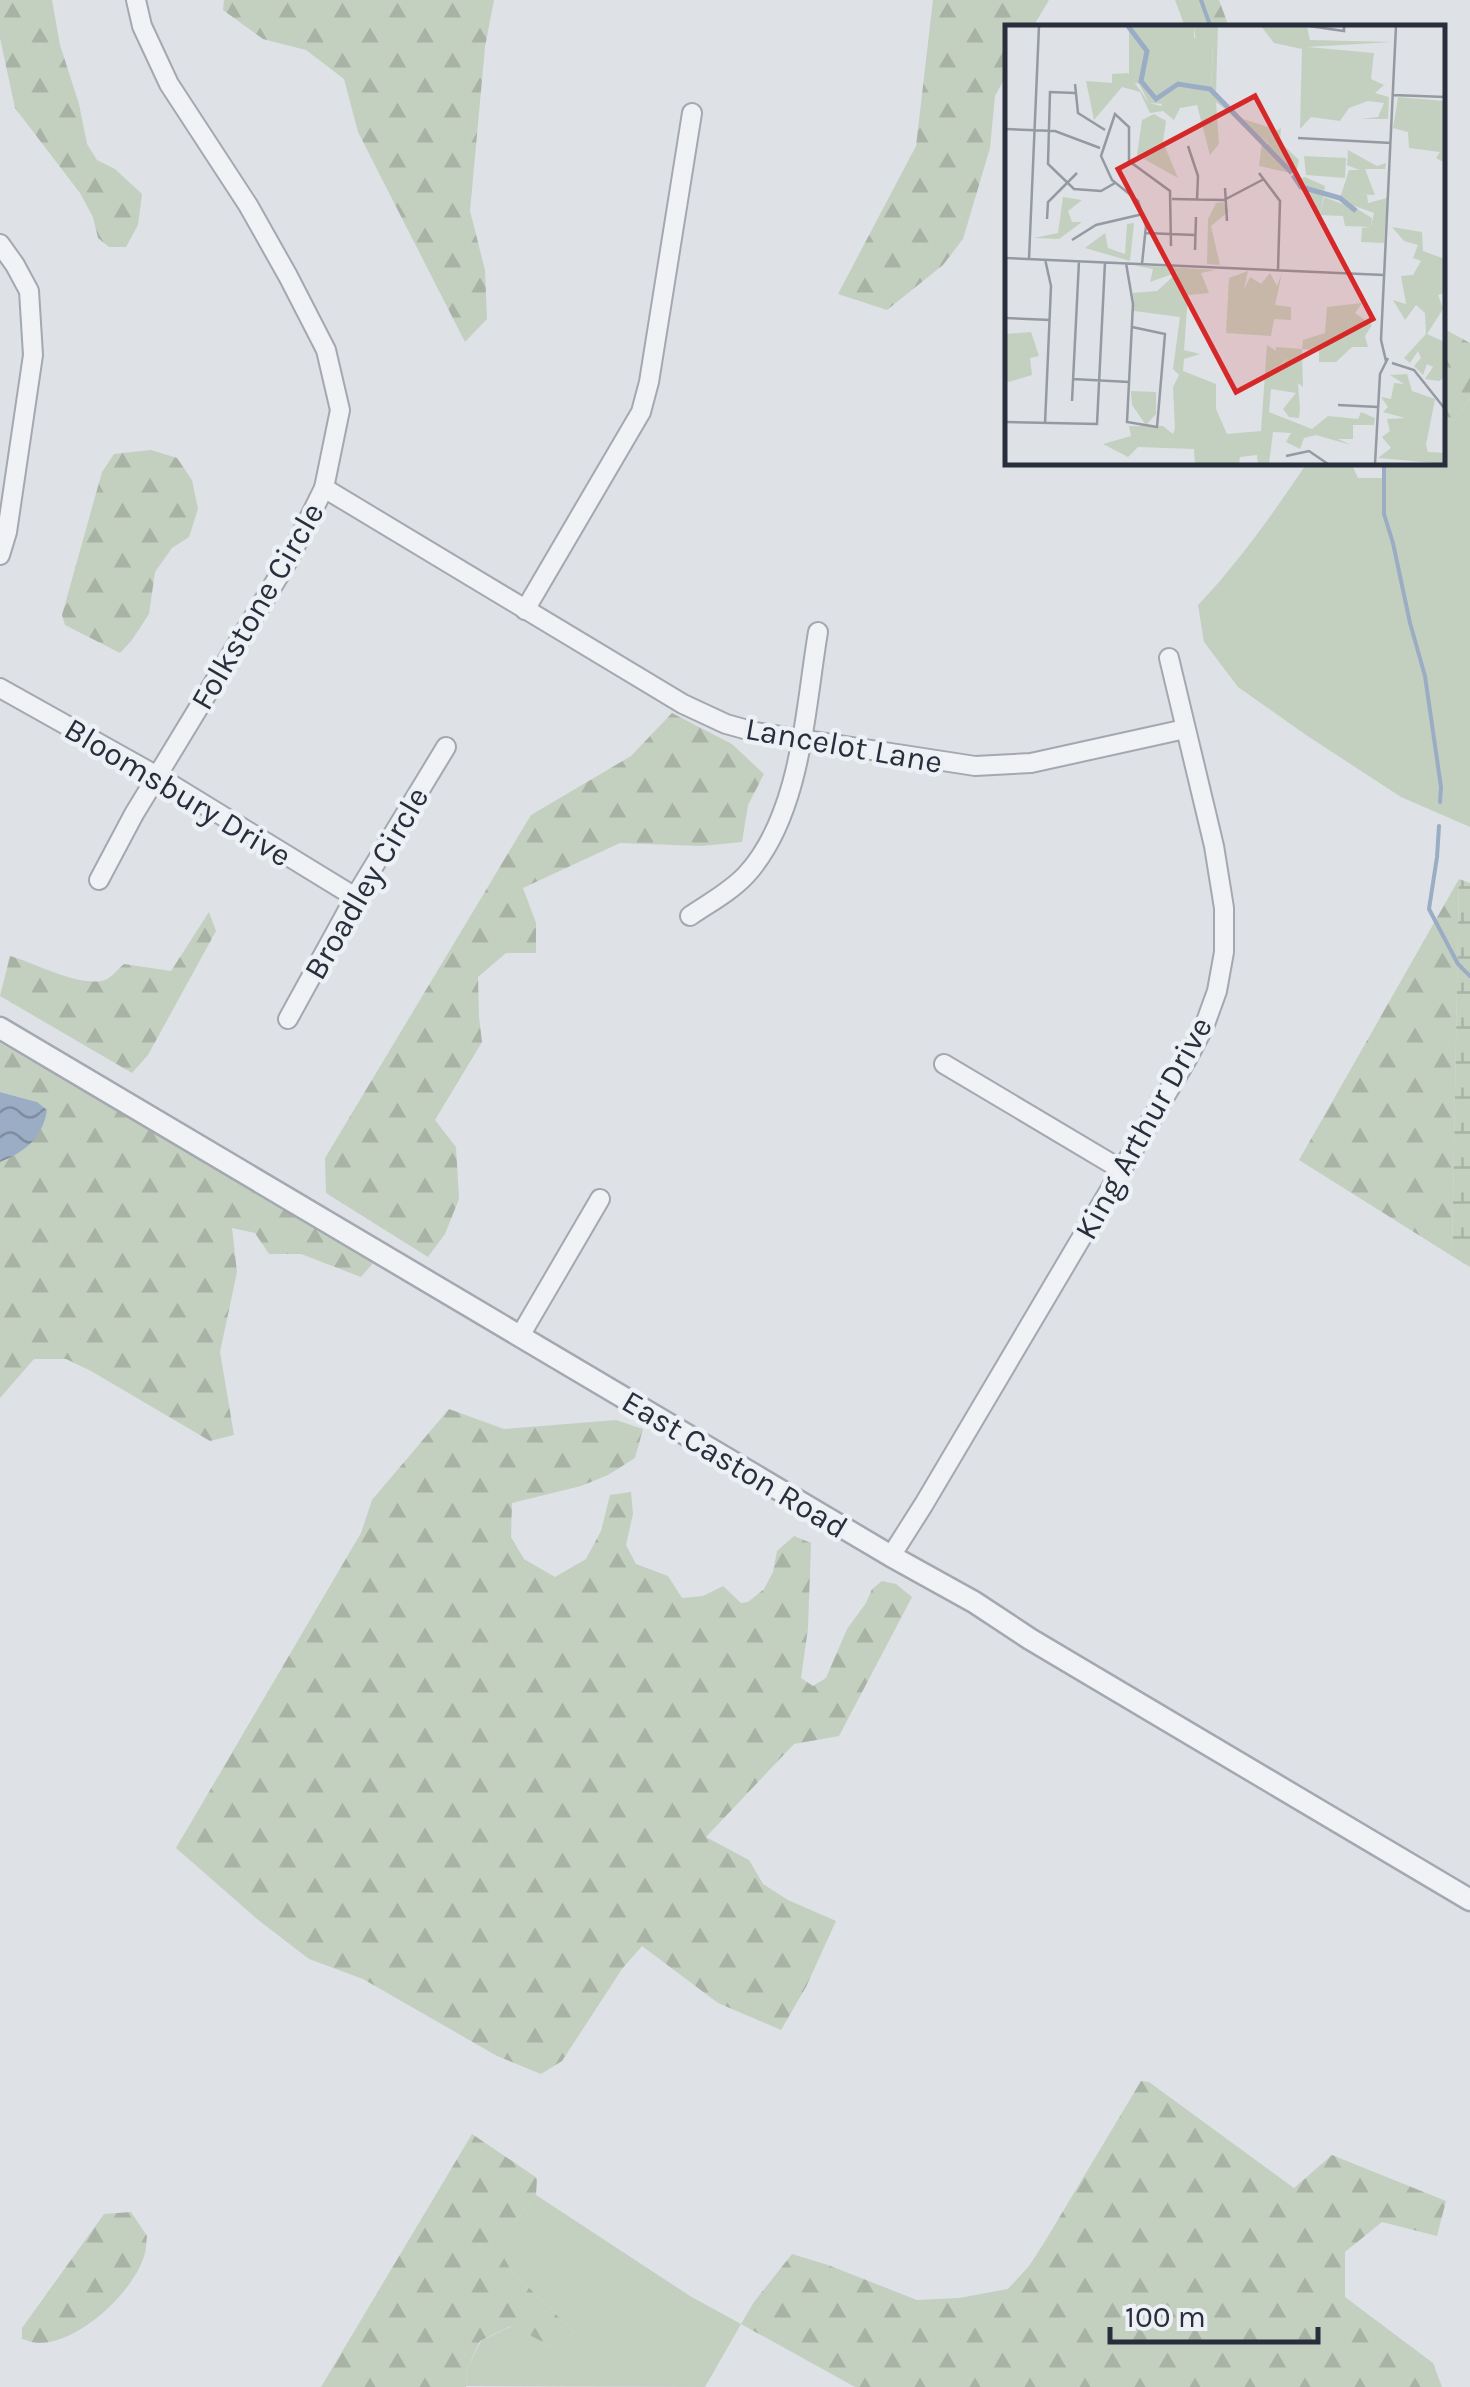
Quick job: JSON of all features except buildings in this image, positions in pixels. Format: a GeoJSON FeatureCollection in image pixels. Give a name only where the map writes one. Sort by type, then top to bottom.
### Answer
{"type":"FeatureCollection","features":[{"type":"Feature","properties":{"kind":"street","name":"Folkstone Circle"},"geometry":{"type":"LineString","coordinates":[[99,880],[134,814],[289,558],[324,488],[340,410],[326,350],[248,205],[169,84],[142,26],[136,0]]}},
{"type":"Feature","properties":{"kind":"street"},"geometry":{"type":"LineString","coordinates":[[524,610],[641,412],[692,113]]}},
{"type":"Feature","properties":{"kind":"street"},"geometry":{"type":"LineString","coordinates":[[0,244],[29,291],[34,354],[7,480],[7,532],[0,555]]}},
{"type":"Feature","properties":{"kind":"street","name":"Lancelot Lane"},"geometry":{"type":"LineString","coordinates":[[324,488],[700,712],[754,732],[954,764],[996,766],[1055,758],[1185,728]]}},
{"type":"Feature","properties":{"kind":"street"},"geometry":{"type":"LineString","coordinates":[[690,916],[746,875],[769,844],[786,810],[818,632]]}},
{"type":"Feature","properties":{"kind":"street","name":"King Arthur Drive"},"geometry":{"type":"LineString","coordinates":[[891,1556],[1186,1061],[1217,991],[1224,952],[1221,885],[1169,658]]}},
{"type":"Feature","properties":{"kind":"street","name":"Bloomsbury Drive"},"geometry":{"type":"LineString","coordinates":[[0,688],[158,776],[355,897]]}},
{"type":"Feature","properties":{"kind":"street","name":"Broadley Circle"},"geometry":{"type":"LineString","coordinates":[[288,1019],[355,897],[446,747]]}},
{"type":"Feature","properties":{"kind":"street","name":"East Caston Road"},"geometry":{"type":"LineString","coordinates":[[0,1028],[947,1586],[1470,1900]]}},
{"type":"Feature","properties":{"kind":"street"},"geometry":{"type":"LineString","coordinates":[[944,1064],[1122,1170]]}},
{"type":"Feature","properties":{"kind":"street"},"geometry":{"type":"LineString","coordinates":[[520,1336],[600,1199]]}},
{"type":"Feature","properties":{"kind":"green space"},"geometry":{"type":"Polygon","coordinates":[[[0,0],[52,0],[87,144],[97,160],[115,169],[142,194],[138,225],[126,247],[109,247],[98,238],[93,217],[80,193],[15,108],[0,38],[0,0]]]}},
{"type":"Feature","properties":{"kind":"green space"},"geometry":{"type":"Polygon","coordinates":[[[224,0],[494,0],[485,47],[470,211],[485,270],[487,319],[465,342],[358,132],[344,79],[306,50],[263,39],[223,10],[224,0]]]}},
{"type":"Feature","properties":{"kind":"green space"},"geometry":{"type":"Polygon","coordinates":[[[933,0],[1049,0],[1034,25],[1005,25],[1005,78],[995,96],[990,148],[963,239],[943,265],[887,310],[838,294],[916,146],[933,0]]]}},
{"type":"Feature","properties":{"kind":"green space"},"geometry":{"type":"Polygon","coordinates":[[[1175,0],[1219,0],[1228,25],[1184,25],[1175,0]]]}},
{"type":"Feature","properties":{"kind":"green space"},"geometry":{"type":"Polygon","coordinates":[[[1445,328],[1470,343],[1470,399],[1453,421],[1445,415],[1445,328]]]}},
{"type":"Feature","properties":{"kind":"green space"},"geometry":{"type":"Polygon","coordinates":[[[1470,399],[1470,827],[1401,797],[1238,687],[1204,642],[1198,605],[1242,554],[1306,465],[1352,465],[1358,478],[1384,478],[1384,465],[1445,465],[1445,415],[1453,421],[1470,399]]]}},
{"type":"Feature","properties":{"kind":"green space"},"geometry":{"type":"Polygon","coordinates":[[[151,450],[177,458],[192,480],[198,509],[189,537],[172,548],[155,572],[149,614],[120,653],[65,625],[62,615],[102,472],[114,454],[151,450]]]}},
{"type":"Feature","properties":{"kind":"green space"},"geometry":{"type":"Polygon","coordinates":[[[672,713],[732,744],[764,774],[748,805],[742,842],[701,846],[620,843],[523,888],[536,923],[536,953],[506,953],[478,977],[482,1042],[435,1120],[456,1147],[459,1199],[445,1234],[428,1257],[326,1193],[325,1158],[531,815],[631,756],[672,713]]]}},
{"type":"Feature","properties":{"kind":"green space"},"geometry":{"type":"Polygon","coordinates":[[[1459,879],[1452,1256],[1299,1160],[1459,879]]]}},
{"type":"Feature","properties":{"kind":"green space"},"geometry":{"type":"Polygon","coordinates":[[[1459,879],[1470,883],[1470,1267],[1452,1256],[1459,879]]]}},
{"type":"Feature","properties":{"kind":"green space"},"geometry":{"type":"Polygon","coordinates":[[[209,912],[216,931],[148,1055],[132,1073],[0,996],[10,956],[83,981],[105,980],[124,964],[171,971],[209,912]]]}},
{"type":"Feature","properties":{"kind":"green space"},"geometry":{"type":"Polygon","coordinates":[[[0,1043],[373,1263],[361,1277],[301,1254],[269,1254],[255,1233],[232,1228],[237,1272],[220,1352],[234,1435],[210,1441],[66,1359],[34,1359],[0,1398],[0,1162],[37,1102],[0,1092],[0,1043]]]}},
{"type":"Feature","properties":{"kind":"green space"},"geometry":{"type":"Polygon","coordinates":[[[449,1409],[504,1429],[616,1420],[643,1429],[635,1458],[608,1475],[512,1503],[511,1537],[524,1559],[555,1577],[586,1559],[601,1531],[610,1495],[631,1492],[633,1514],[626,1545],[636,1564],[668,1576],[682,1598],[703,1596],[723,1586],[741,1603],[748,1602],[764,1589],[773,1572],[777,1551],[794,1536],[811,1543],[808,1628],[801,1678],[813,1686],[826,1678],[847,1629],[872,1589],[882,1581],[896,1584],[912,1597],[839,1736],[794,1744],[706,1837],[749,1860],[763,1884],[836,1921],[781,2030],[718,2003],[642,1946],[622,1969],[562,2061],[541,2074],[497,2056],[363,1979],[309,1959],[176,1848],[361,1533],[372,1500],[449,1409]]]}},
{"type":"Feature","properties":{"kind":"green space"},"geometry":{"type":"Polygon","coordinates":[[[1141,2081],[1149,2082],[1294,2188],[1332,2155],[1446,2201],[1437,2236],[1382,2222],[1345,2252],[1345,2297],[1433,2363],[1442,2387],[855,2387],[741,2324],[792,2254],[917,2300],[959,2298],[1008,2289],[1044,2243],[1141,2081]]]}},
{"type":"Feature","properties":{"kind":"green space"},"geometry":{"type":"Polygon","coordinates":[[[472,2134],[537,2178],[536,2195],[498,2247],[511,2270],[575,2333],[551,2346],[511,2326],[480,2341],[467,2369],[466,2387],[321,2387],[472,2134]]]}},
{"type":"Feature","properties":{"kind":"green space"},"geometry":{"type":"Polygon","coordinates":[[[536,2195],[690,2296],[741,2324],[705,2387],[466,2386],[467,2369],[481,2341],[512,2326],[551,2346],[575,2333],[511,2270],[497,2247],[536,2195]]]}},
{"type":"Feature","properties":{"kind":"green space"},"geometry":{"type":"Polygon","coordinates":[[[131,2212],[147,2236],[144,2257],[115,2301],[69,2336],[37,2343],[22,2339],[22,2328],[104,2214],[131,2212]]]}},
{"type":"Feature","properties":{"kind":"water"},"geometry":{"type":"Polygon","coordinates":[[[0,1092],[37,1102],[47,1110],[31,1142],[0,1162],[0,1092]]]}},
{"type":"Feature","properties":{"kind":"waterway"},"geometry":{"type":"LineString","coordinates":[[1201,0],[1210,25]]}},
{"type":"Feature","properties":{"kind":"waterway"},"geometry":{"type":"LineString","coordinates":[[1384,465],[1384,514],[1425,676],[1440,802]]}},
{"type":"Feature","properties":{"kind":"waterway"},"geometry":{"type":"LineString","coordinates":[[1439,826],[1429,909],[1458,964],[1470,976]]}}]}
